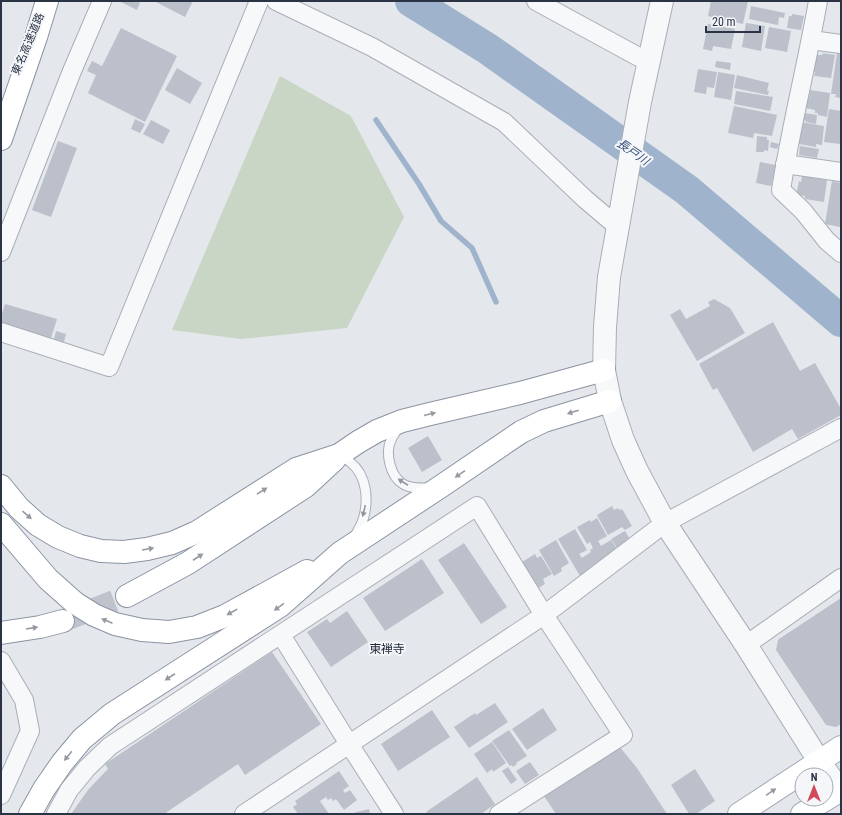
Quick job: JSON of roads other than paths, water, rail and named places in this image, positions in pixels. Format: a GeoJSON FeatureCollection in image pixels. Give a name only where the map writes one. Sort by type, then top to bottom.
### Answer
{"type":"FeatureCollection","features":[{"type":"Feature","properties":{"kind":"main road","name":"東名高速道路"},"geometry":{"type":"LineString","coordinates":[[1,110],[47,1]]}},
{"type":"Feature","properties":{"kind":"main road"},"geometry":{"type":"LineString","coordinates":[[1,139],[47,1]]}},
{"type":"Feature","properties":{"kind":"main road"},"geometry":{"type":"LineString","coordinates":[[127,596],[188,563],[306,486],[339,455],[377,431],[402,421],[520,393],[604,370]]}},
{"type":"Feature","properties":{"kind":"main road"},"geometry":{"type":"LineString","coordinates":[[1,524],[48,579],[75,604],[94,615],[115,624],[142,630],[169,632],[197,627],[225,616],[346,549],[521,432],[544,421],[610,401]]}},
{"type":"Feature","properties":{"kind":"main road"},"geometry":{"type":"LineString","coordinates":[[1,486],[19,508],[38,525],[58,537],[80,546],[124,552],[147,549],[172,543],[197,532],[296,469],[339,455]]}},
{"type":"Feature","properties":{"kind":"main road"},"geometry":{"type":"LineString","coordinates":[[30,814],[44,789],[62,763],[82,739],[112,714],[280,606],[346,549]]}},
{"type":"Feature","properties":{"kind":"main road"},"geometry":{"type":"LineString","coordinates":[[1,632],[40,627],[63,621]]}},
{"type":"Feature","properties":{"kind":"main road"},"geometry":{"type":"LineString","coordinates":[[739,814],[841,747]]}},
{"type":"Feature","properties":{"kind":"main road"},"geometry":{"type":"LineString","coordinates":[[802,814],[841,791]]}},
{"type":"Feature","properties":{"kind":"street"},"geometry":{"type":"LineString","coordinates":[[1,252],[72,71],[102,1]]}},
{"type":"Feature","properties":{"kind":"street"},"geometry":{"type":"LineString","coordinates":[[1,332],[109,366],[259,1]]}},
{"type":"Feature","properties":{"kind":"street"},"geometry":{"type":"LineString","coordinates":[[276,1],[372,47],[504,122],[585,199],[618,227]]}},
{"type":"Feature","properties":{"kind":"street"},"geometry":{"type":"LineString","coordinates":[[536,1],[650,62]]}},
{"type":"Feature","properties":{"kind":"street"},"geometry":{"type":"LineString","coordinates":[[662,1],[650,62],[640,102],[609,277],[605,327],[604,370],[610,401],[623,440],[637,471],[665,523],[746,645],[819,761],[841,791]]}},
{"type":"Feature","properties":{"kind":"street"},"geometry":{"type":"LineString","coordinates":[[818,1],[781,190],[803,211],[827,241],[841,253]]}},
{"type":"Feature","properties":{"kind":"street"},"geometry":{"type":"LineString","coordinates":[[811,40],[841,44]]}},
{"type":"Feature","properties":{"kind":"street"},"geometry":{"type":"LineString","coordinates":[[785,164],[841,172]]}},
{"type":"Feature","properties":{"kind":"street"},"geometry":{"type":"LineString","coordinates":[[244,814],[544,614],[665,523],[841,428]]}},
{"type":"Feature","properties":{"kind":"street"},"geometry":{"type":"LineString","coordinates":[[56,814],[69,790],[87,768],[110,746],[477,506],[544,614],[623,735],[499,814]]}},
{"type":"Feature","properties":{"kind":"street"},"geometry":{"type":"LineString","coordinates":[[746,645],[841,578]]}},
{"type":"Feature","properties":{"kind":"street"},"geometry":{"type":"LineString","coordinates":[[281,635],[394,814]]}},
{"type":"Feature","properties":{"kind":"street"},"geometry":{"type":"LineString","coordinates":[[1,661],[24,700],[30,732],[1,795]]}},
{"type":"Feature","properties":{"kind":"lane"},"geometry":{"type":"LineString","coordinates":[[402,421],[391,441],[389,454],[390,466],[395,476],[404,485],[417,488],[440,487]]}},
{"type":"Feature","properties":{"kind":"lane"},"geometry":{"type":"LineString","coordinates":[[339,455],[351,462],[359,471],[366,493],[366,506],[362,520],[346,549]]}},
{"type":"Feature","properties":{"kind":"waterway","name":"長戸川"},"geometry":{"type":"LineString","coordinates":[[411,1],[488,49],[687,190],[841,321]]}},
{"type":"Feature","properties":{"kind":"waterway"},"geometry":{"type":"LineString","coordinates":[[376,120],[419,184],[441,221],[472,248],[496,302]]}},
{"type":"Feature","properties":{"kind":"tunnel"},"geometry":{"type":"LineString","coordinates":[[63,621],[127,596]]}},
{"type":"Feature","properties":{"kind":"district","name":"東禅寺"},"geometry":{"type":"Point","coordinates":[387,649]}}]}
